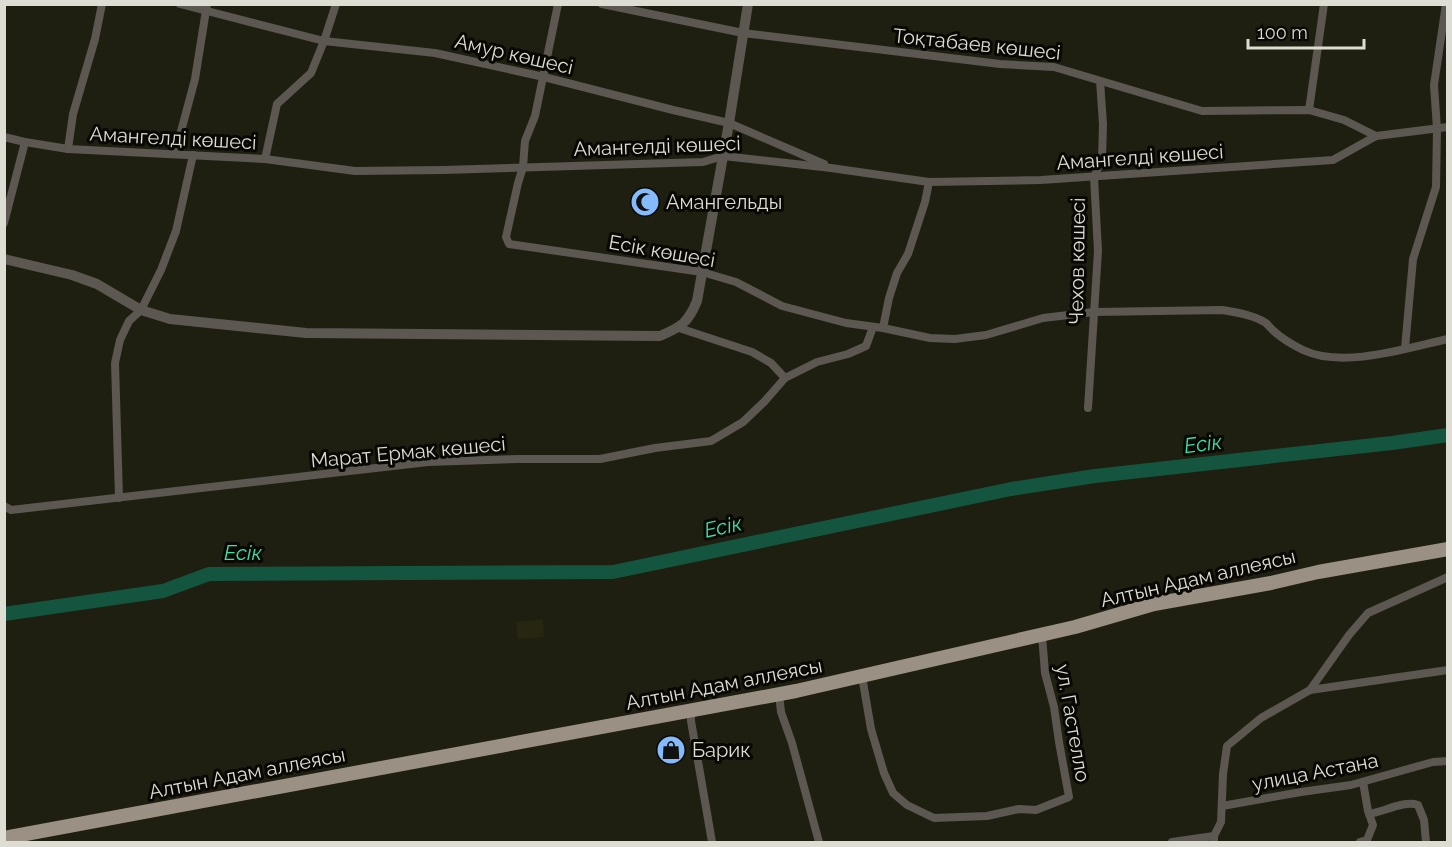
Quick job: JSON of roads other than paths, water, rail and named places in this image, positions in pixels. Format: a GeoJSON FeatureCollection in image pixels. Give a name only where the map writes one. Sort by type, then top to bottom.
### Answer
{"type":"FeatureCollection","features":[{"type":"Feature","properties":{"kind":"main road","name":"Алтын Адам аллеясы"},"geometry":{"type":"LineString","coordinates":[[4,838],[779,694],[1042,635],[1155,604],[1448,549]]}},
{"type":"Feature","properties":{"kind":"street"},"geometry":{"type":"LineString","coordinates":[[68,149],[73,114],[95,39],[102,4]]}},
{"type":"Feature","properties":{"kind":"street","name":"Амур көшесі"},"geometry":{"type":"LineString","coordinates":[[180,4],[207,8],[324,41],[435,52],[729,123],[831,168]]}},
{"type":"Feature","properties":{"kind":"street"},"geometry":{"type":"LineString","coordinates":[[265,159],[277,104],[311,72],[336,4]]}},
{"type":"Feature","properties":{"kind":"street"},"geometry":{"type":"LineString","coordinates":[[523,167],[525,141],[535,116],[558,4]]}},
{"type":"Feature","properties":{"kind":"street","name":"Тоқтабаев көшесі"},"geometry":{"type":"LineString","coordinates":[[602,4],[743,33],[999,64],[1054,67],[1202,111],[1309,110],[1344,120],[1376,136]]}},
{"type":"Feature","properties":{"kind":"street"},"geometry":{"type":"LineString","coordinates":[[4,259],[72,275],[97,284],[141,310],[170,319],[306,333],[660,336],[678,328],[691,314],[697,301],[748,4]]}},
{"type":"Feature","properties":{"kind":"street"},"geometry":{"type":"LineString","coordinates":[[1309,110],[1324,4]]}},
{"type":"Feature","properties":{"kind":"street"},"geometry":{"type":"LineString","coordinates":[[1405,348],[1413,260],[1436,187],[1437,129],[1434,85],[1446,4]]}},
{"type":"Feature","properties":{"kind":"street"},"geometry":{"type":"LineString","coordinates":[[175,154],[195,79],[207,8]]}},
{"type":"Feature","properties":{"kind":"street","name":"Чехов көшесі"},"geometry":{"type":"LineString","coordinates":[[1088,408],[1098,251],[1094,177],[1102,159],[1103,124],[1100,81]]}},
{"type":"Feature","properties":{"kind":"street","name":"Амангелді көшесі"},"geometry":{"type":"LineString","coordinates":[[4,137],[68,149],[265,159],[355,171],[703,162],[723,156],[929,182],[1041,180],[1333,160],[1376,136],[1448,128]]}},
{"type":"Feature","properties":{"kind":"street"},"geometry":{"type":"LineString","coordinates":[[4,223],[25,142]]}},
{"type":"Feature","properties":{"kind":"street"},"geometry":{"type":"LineString","coordinates":[[119,498],[115,363],[120,340],[129,321],[141,310],[161,270],[176,231],[193,155]]}},
{"type":"Feature","properties":{"kind":"street","name":"Есік көшесі"},"geometry":{"type":"LineString","coordinates":[[523,167],[506,237],[509,244],[702,272],[736,282],[782,306],[846,323],[930,338],[955,339],[986,334],[1043,318],[1094,312],[1222,310],[1238,312],[1265,323],[1290,343],[1327,357],[1397,351],[1448,339]]}},
{"type":"Feature","properties":{"kind":"street"},"geometry":{"type":"LineString","coordinates":[[883,328],[889,298],[897,273],[908,255],[922,213],[929,182]]}},
{"type":"Feature","properties":{"kind":"street"},"geometry":{"type":"LineString","coordinates":[[678,328],[752,352],[771,363],[784,378],[817,362],[848,354],[866,346],[873,327]]}},
{"type":"Feature","properties":{"kind":"street","name":"Марат Ермак көшесі"},"geometry":{"type":"LineString","coordinates":[[8,508],[119,498],[428,462],[600,459],[655,448],[711,441],[743,422],[784,378]]}},
{"type":"Feature","properties":{"kind":"street"},"geometry":{"type":"LineString","coordinates":[[1310,690],[1349,635],[1368,613],[1448,577]]}},
{"type":"Feature","properties":{"kind":"street","name":"ул. Гастелло"},"geometry":{"type":"LineString","coordinates":[[862,676],[871,729],[884,773],[893,793],[907,805],[934,818],[987,816],[1019,809],[1036,810],[1069,797],[1054,707],[1045,673],[1042,635]]}},
{"type":"Feature","properties":{"kind":"street"},"geometry":{"type":"LineString","coordinates":[[1172,843],[1214,839],[1221,822],[1227,746],[1261,718],[1310,690],[1448,670]]}},
{"type":"Feature","properties":{"kind":"street"},"geometry":{"type":"LineString","coordinates":[[779,694],[781,712],[792,743],[819,843]]}},
{"type":"Feature","properties":{"kind":"street"},"geometry":{"type":"LineString","coordinates":[[692,711],[691,721],[712,843]]}},
{"type":"Feature","properties":{"kind":"street","name":"улица Астана"},"geometry":{"type":"LineString","coordinates":[[1222,806],[1351,786],[1433,762],[1448,761]]}},
{"type":"Feature","properties":{"kind":"street"},"geometry":{"type":"LineString","coordinates":[[1360,843],[1367,840],[1373,825],[1363,782]]}},
{"type":"Feature","properties":{"kind":"street"},"geometry":{"type":"LineString","coordinates":[[1369,814],[1413,803],[1418,805],[1424,820],[1426,843]]}},
{"type":"Feature","properties":{"kind":"waterway","name":"Есік"},"geometry":{"type":"LineString","coordinates":[[4,614],[163,591],[209,574],[613,572],[1011,489],[1095,476],[1448,435]]}},
{"type":"Feature","properties":{"kind":"place","name":"Амангельды"},"geometry":{"type":"Point","coordinates":[645,202]}},
{"type":"Feature","properties":{"kind":"place","name":"Барик"},"geometry":{"type":"Point","coordinates":[671,750]}}]}
